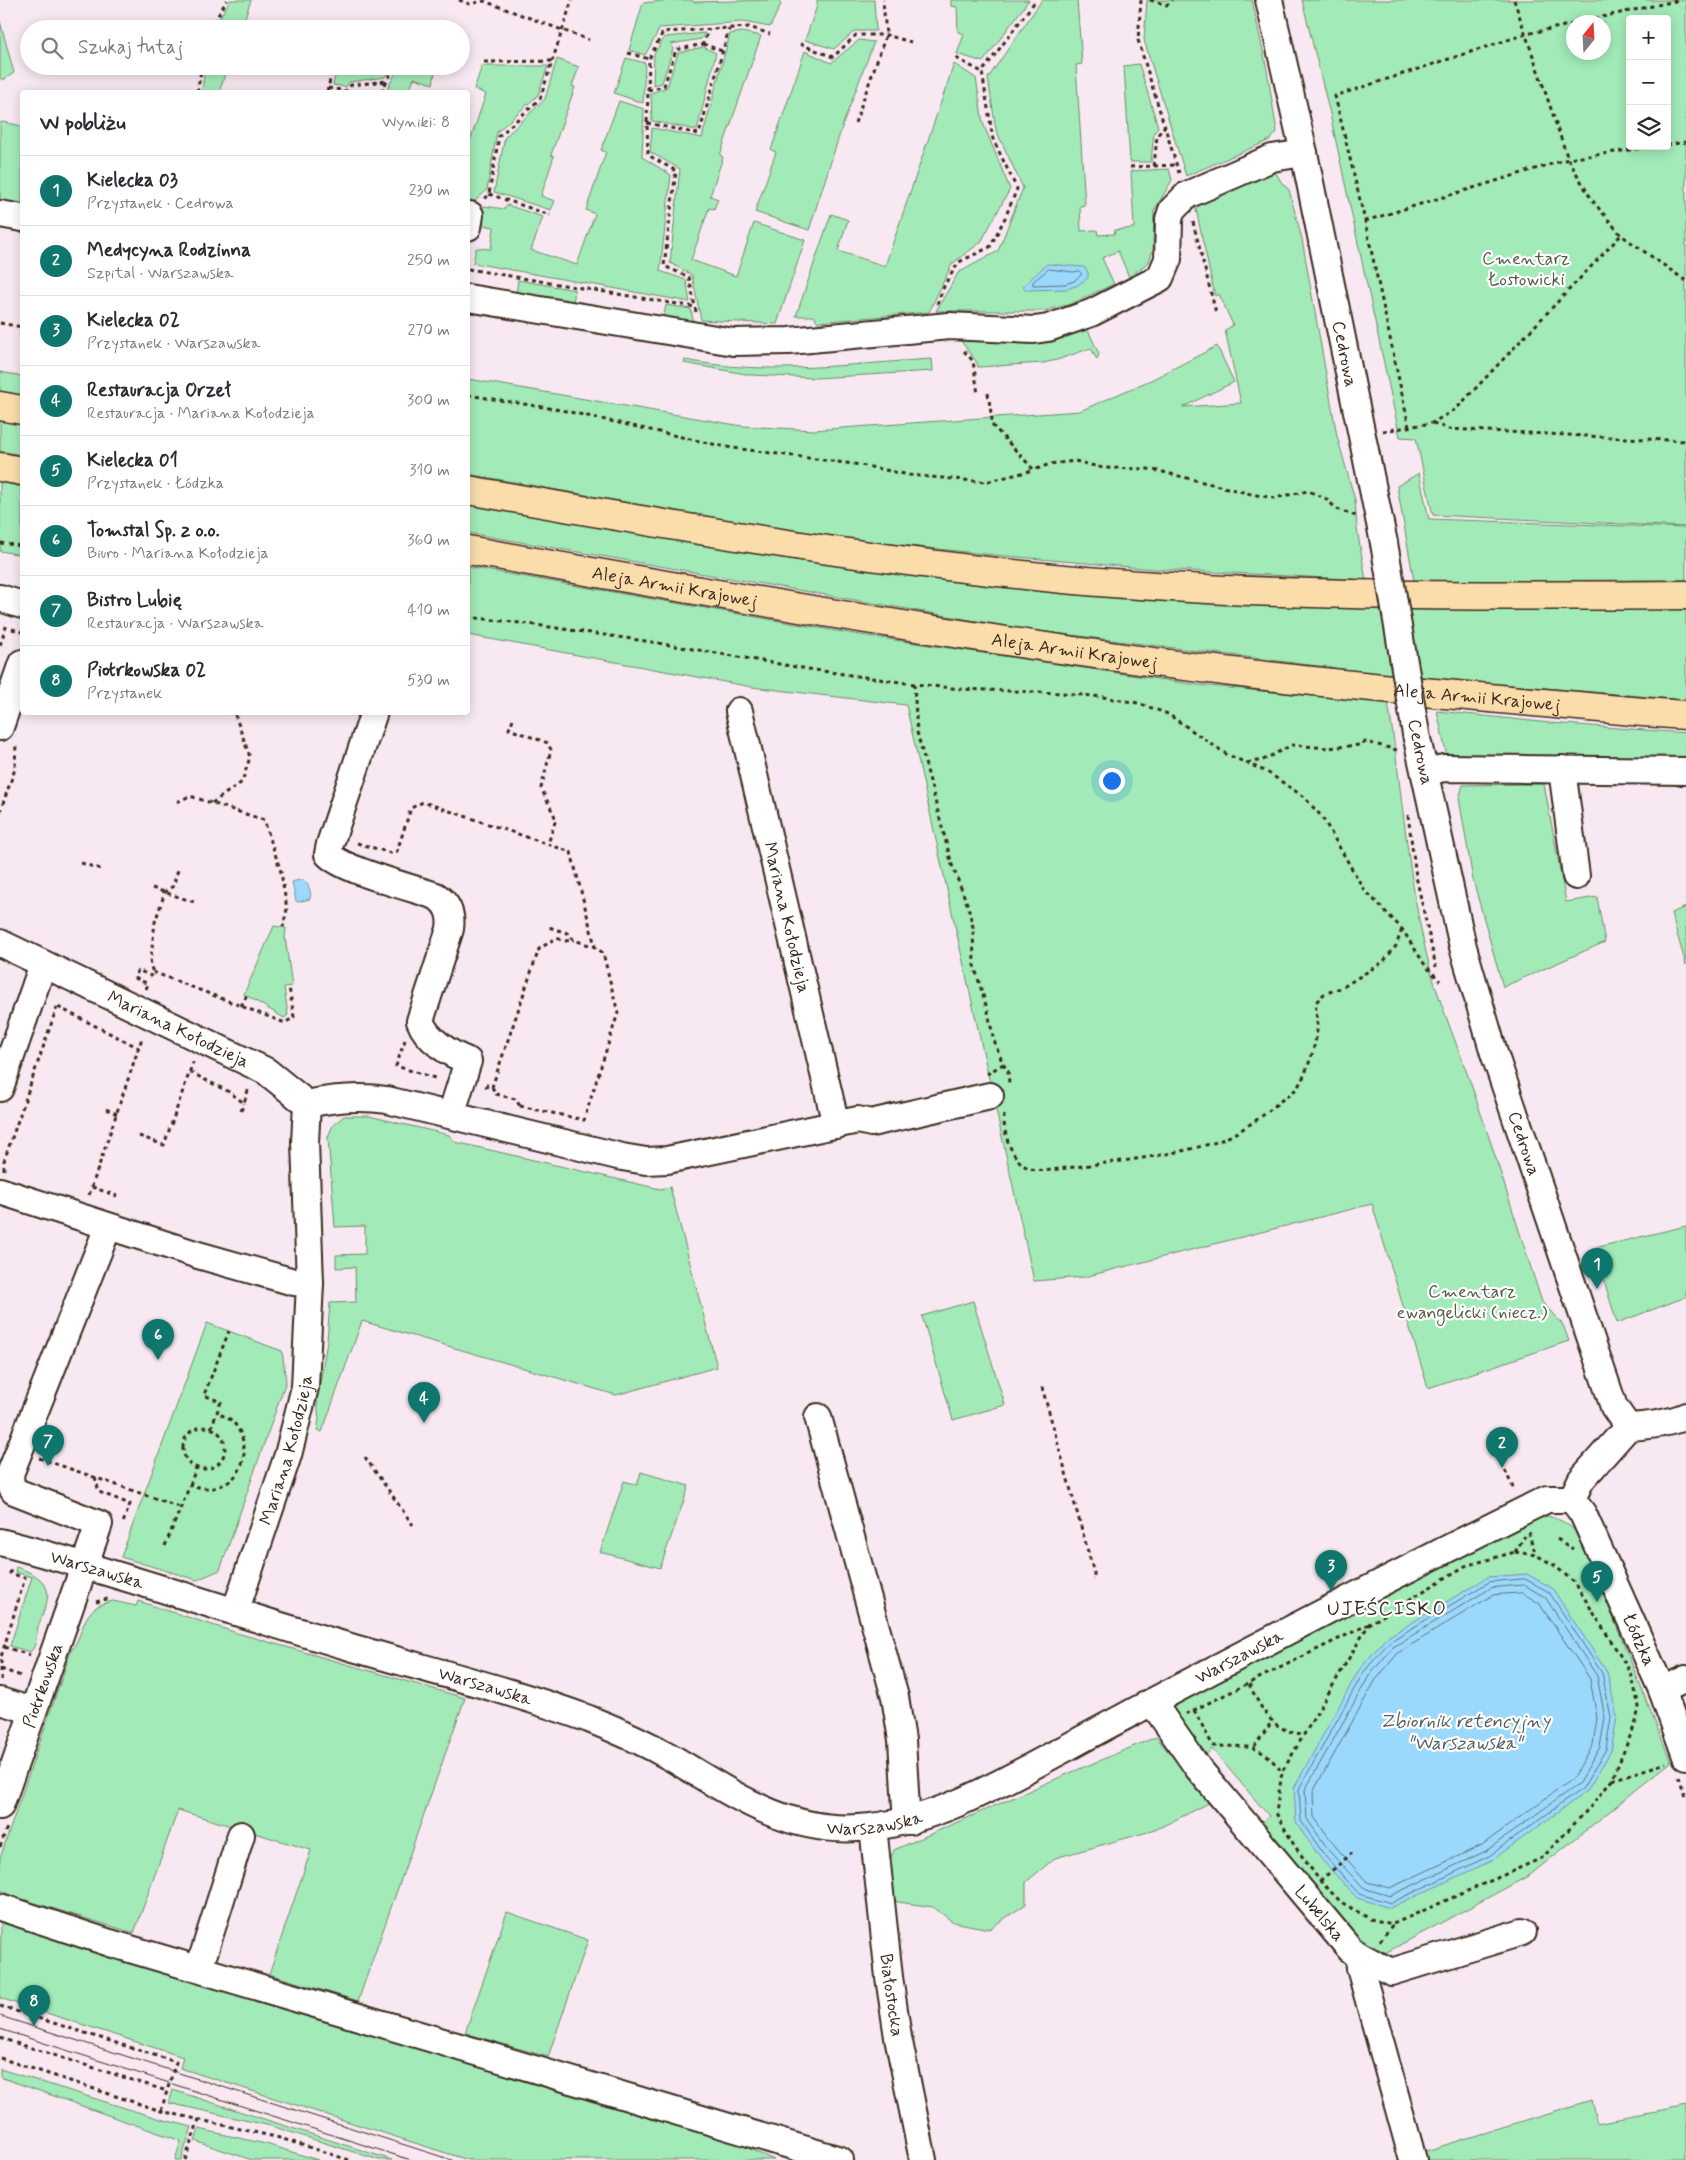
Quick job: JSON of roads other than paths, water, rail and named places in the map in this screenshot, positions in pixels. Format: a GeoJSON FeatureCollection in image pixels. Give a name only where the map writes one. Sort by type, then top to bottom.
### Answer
{"type":"FeatureCollection","features":[{"type":"Feature","properties":{"kind":"main road"},"geometry":{"type":"LineString","coordinates":[[0,406],[20,410]]}},
{"type":"Feature","properties":{"kind":"main road"},"geometry":{"type":"LineString","coordinates":[[0,467],[20,471]]}},
{"type":"Feature","properties":{"kind":"main road"},"geometry":{"type":"LineString","coordinates":[[470,490],[795,546],[1066,579],[1353,596],[1686,595]]}},
{"type":"Feature","properties":{"kind":"main road","name":"Aleja Armii Krajowej"},"geometry":{"type":"LineString","coordinates":[[470,550],[794,608],[983,638],[1214,670],[1353,685],[1686,715]]}},
{"type":"Feature","properties":{"kind":"street","name":"Cedrowa"},"geometry":{"type":"LineString","coordinates":[[1269,0],[1304,154],[1384,543],[1408,742],[1425,772],[1463,947],[1494,1052],[1614,1407],[1628,1427]]}},
{"type":"Feature","properties":{"kind":"street"},"geometry":{"type":"LineString","coordinates":[[470,298],[734,342],[789,341],[969,326],[1015,330],[1048,328],[1091,313],[1160,278],[1168,258],[1169,220],[1177,204],[1187,194],[1272,158],[1304,154]]}},
{"type":"Feature","properties":{"kind":"street"},"geometry":{"type":"LineString","coordinates":[[0,214],[20,218]]}},
{"type":"Feature","properties":{"kind":"street"},"geometry":{"type":"LineString","coordinates":[[0,598],[20,604]]}},
{"type":"Feature","properties":{"kind":"street"},"geometry":{"type":"LineString","coordinates":[[8,732],[20,673]]}},
{"type":"Feature","properties":{"kind":"street","name":"Mariana Kołodzieja"},"geometry":{"type":"LineString","coordinates":[[739,711],[847,1122]]}},
{"type":"Feature","properties":{"kind":"street"},"geometry":{"type":"LineString","coordinates":[[373,715],[328,851],[333,859],[349,867],[436,896],[444,901],[448,908],[451,920],[450,929],[420,1021],[423,1031],[453,1056],[468,1061],[451,1115]]}},
{"type":"Feature","properties":{"kind":"street"},"geometry":{"type":"LineString","coordinates":[[1425,772],[1444,768],[1686,771]]}},
{"type":"Feature","properties":{"kind":"street"},"geometry":{"type":"LineString","coordinates":[[1562,769],[1576,876]]}},
{"type":"Feature","properties":{"kind":"street","name":"Mariana Kołodzieja"},"geometry":{"type":"LineString","coordinates":[[0,943],[266,1071],[307,1104],[305,1142],[310,1283],[305,1387],[300,1413],[288,1454],[235,1612]]}},
{"type":"Feature","properties":{"kind":"street"},"geometry":{"type":"LineString","coordinates":[[0,1088],[43,964]]}},
{"type":"Feature","properties":{"kind":"street"},"geometry":{"type":"LineString","coordinates":[[307,1104],[336,1098],[365,1097],[387,1100],[622,1157],[646,1161],[687,1158],[847,1122],[871,1123],[995,1100]]}},
{"type":"Feature","properties":{"kind":"street"},"geometry":{"type":"LineString","coordinates":[[0,1191],[108,1227],[255,1272],[294,1282],[310,1283]]}},
{"type":"Feature","properties":{"kind":"street","name":"Piotrkowska"},"geometry":{"type":"LineString","coordinates":[[0,1806],[99,1524],[14,1491],[10,1486],[10,1474],[108,1227]]}},
{"type":"Feature","properties":{"kind":"street"},"geometry":{"type":"LineString","coordinates":[[1572,1499],[1582,1480],[1628,1427],[1650,1426],[1674,1421],[1686,1416]]}},
{"type":"Feature","properties":{"kind":"street"},"geometry":{"type":"LineString","coordinates":[[818,1417],[895,1697],[902,1740],[906,1808],[910,1820]]}},
{"type":"Feature","properties":{"kind":"street","name":"Warszawska"},"geometry":{"type":"LineString","coordinates":[[0,1542],[504,1691],[588,1719],[619,1731],[659,1751],[745,1802],[783,1818],[822,1827],[844,1829],[873,1827],[910,1820],[950,1807],[1158,1713],[1547,1499],[1572,1499]]}},
{"type":"Feature","properties":{"kind":"street","name":"Łódzka"},"geometry":{"type":"LineString","coordinates":[[1572,1499],[1583,1514],[1662,1690],[1680,1758]]}},
{"type":"Feature","properties":{"kind":"street"},"geometry":{"type":"LineString","coordinates":[[1662,1690],[1686,1680]]}},
{"type":"Feature","properties":{"kind":"street"},"geometry":{"type":"LineString","coordinates":[[0,1701],[33,1711]]}},
{"type":"Feature","properties":{"kind":"street","name":"Lubelska"},"geometry":{"type":"LineString","coordinates":[[1158,1713],[1198,1768],[1350,1950],[1359,1956],[1360,1968],[1413,2160]]}},
{"type":"Feature","properties":{"kind":"street","name":"Białostocka"},"geometry":{"type":"LineString","coordinates":[[873,1827],[889,1977],[898,2038],[922,2160]]}},
{"type":"Feature","properties":{"kind":"street"},"geometry":{"type":"LineString","coordinates":[[199,1969],[241,1836]]}},
{"type":"Feature","properties":{"kind":"street"},"geometry":{"type":"LineString","coordinates":[[0,1907],[199,1969],[840,2160]]}},
{"type":"Feature","properties":{"kind":"street"},"geometry":{"type":"LineString","coordinates":[[1359,1956],[1391,1972],[1522,1932]]}},
{"type":"Feature","properties":{"kind":"water"},"geometry":{"type":"Polygon","coordinates":[[[1047,264],[1084,267],[1088,272],[1088,278],[1076,286],[1066,289],[1025,290],[1023,286],[1047,264]]]}},
{"type":"Feature","properties":{"kind":"water"},"geometry":{"type":"Polygon","coordinates":[[[302,879],[309,887],[310,899],[298,902],[296,901],[292,882],[302,879]]]}},
{"type":"Feature","properties":{"kind":"water","name":"Zbiornik retencyjny \"Warszawska\""},"geometry":{"type":"Polygon","coordinates":[[[1527,1574],[1552,1588],[1607,1672],[1617,1717],[1611,1751],[1587,1791],[1491,1861],[1390,1908],[1357,1898],[1321,1859],[1296,1823],[1294,1788],[1359,1670],[1386,1638],[1488,1577],[1527,1574]]]}},
{"type":"Feature","properties":{"kind":"tram line"},"geometry":{"type":"LineString","coordinates":[[0,2016],[452,2160]]}},
{"type":"Feature","properties":{"kind":"tram line"},"geometry":{"type":"LineString","coordinates":[[0,2029],[411,2160]]}},
{"type":"Feature","properties":{"kind":"place","name":"Kielecka 03"},"geometry":{"type":"Point","coordinates":[1597,1289]}},
{"type":"Feature","properties":{"kind":"place","name":"Tomstal Sp. z o.o."},"geometry":{"type":"Point","coordinates":[158,1360]}},
{"type":"Feature","properties":{"kind":"place","name":"Restauracja Orzeł"},"geometry":{"type":"Point","coordinates":[424,1423]}},
{"type":"Feature","properties":{"kind":"place","name":"Bistro Lubię"},"geometry":{"type":"Point","coordinates":[48,1466]}},
{"type":"Feature","properties":{"kind":"place","name":"Medycyna Rodzinna"},"geometry":{"type":"Point","coordinates":[1502,1468]}},
{"type":"Feature","properties":{"kind":"place","name":"Kielecka 02"},"geometry":{"type":"Point","coordinates":[1331,1591]}},
{"type":"Feature","properties":{"kind":"place","name":"Kielecka 01"},"geometry":{"type":"Point","coordinates":[1597,1602]}},
{"type":"Feature","properties":{"kind":"place","name":"Piotrkowska 02"},"geometry":{"type":"Point","coordinates":[34,2026]}},
{"type":"Feature","properties":{"kind":"district","name":"UJEŚCISKO"},"geometry":{"type":"Point","coordinates":[1387,1608]}},
{"type":"Feature","properties":{"kind":"park label","name":"Cmentarz Łostowicki"},"geometry":{"type":"Point","coordinates":[1526,268]}},
{"type":"Feature","properties":{"kind":"park label","name":"Cmentarz ewangelicki (niecz.)"},"geometry":{"type":"Point","coordinates":[1472,1301]}}]}
